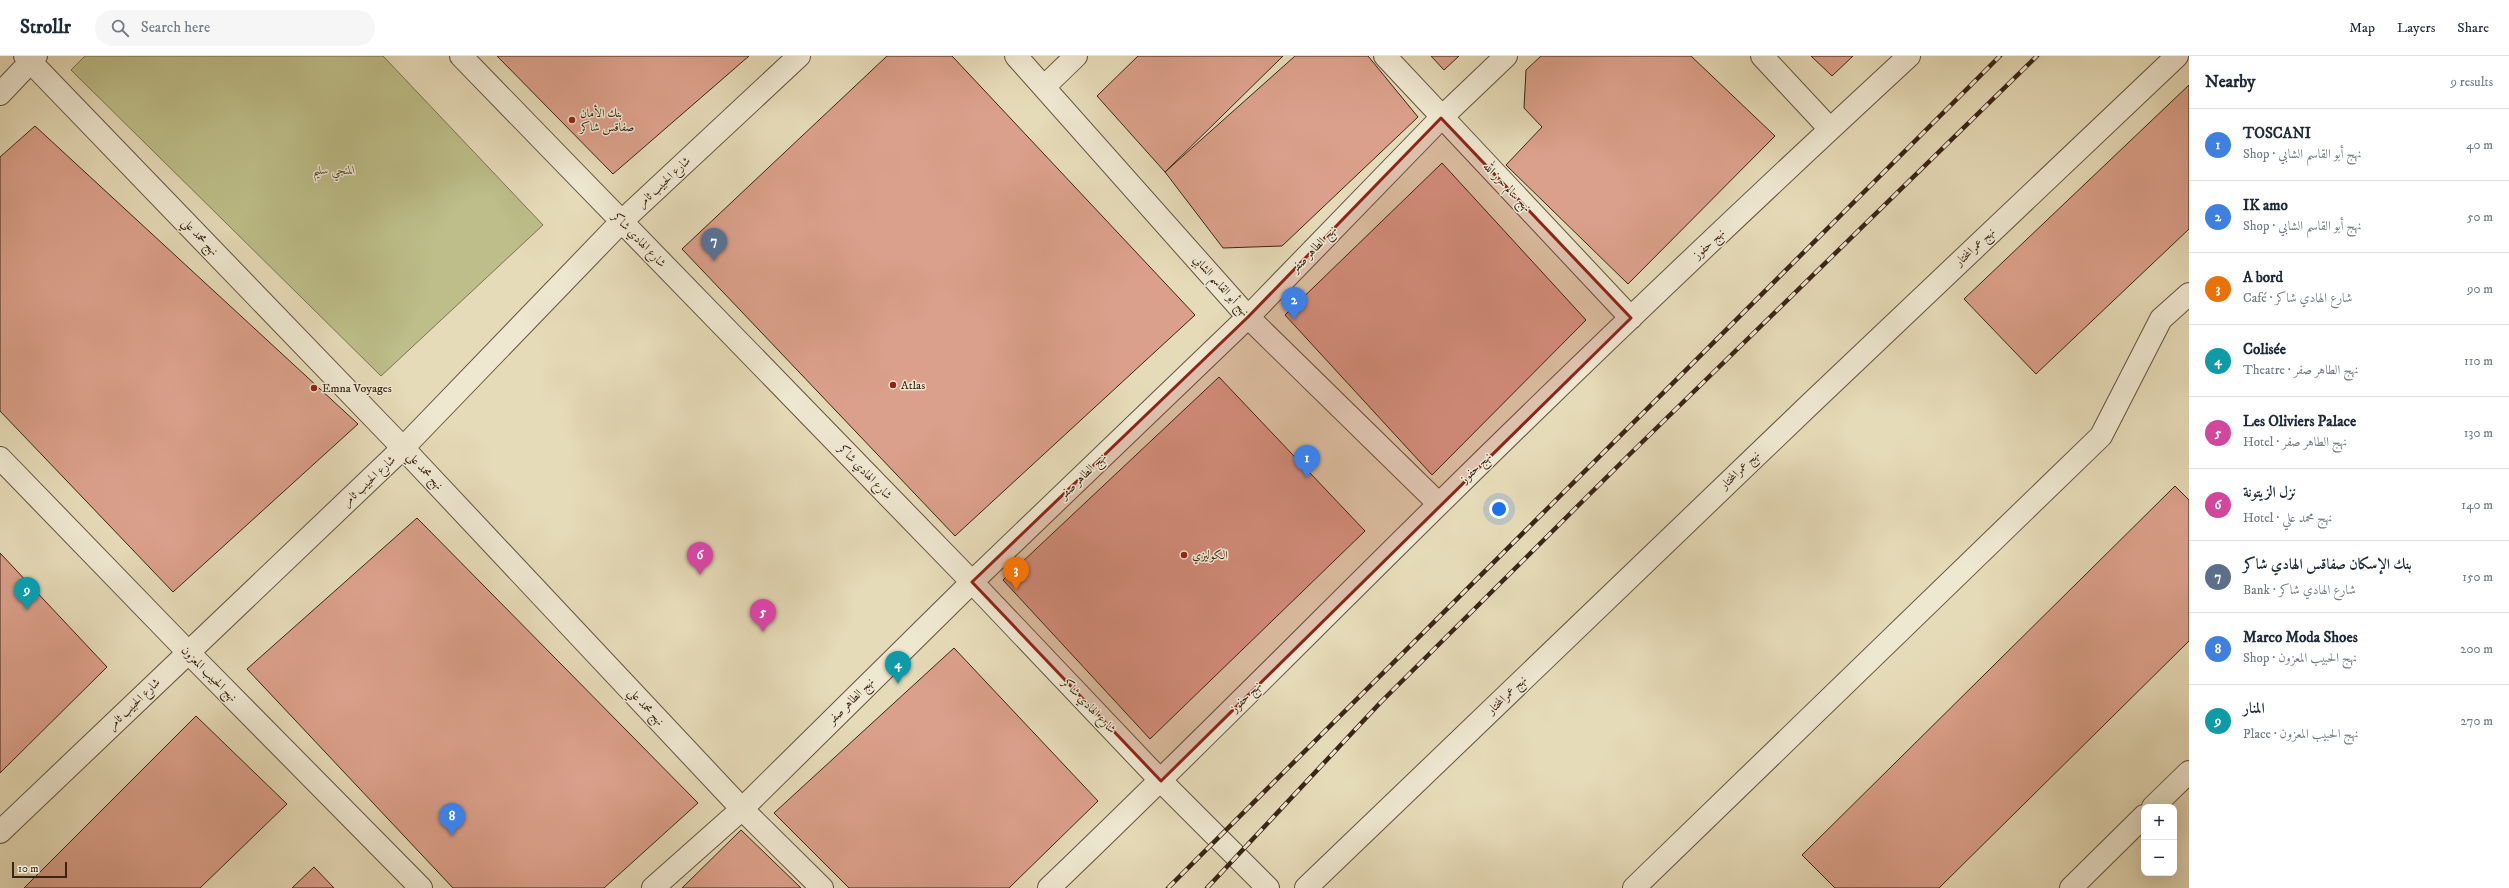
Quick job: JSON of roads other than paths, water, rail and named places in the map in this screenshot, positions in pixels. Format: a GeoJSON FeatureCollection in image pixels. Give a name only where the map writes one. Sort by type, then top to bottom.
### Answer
{"type":"FeatureCollection","features":[{"type":"Feature","properties":{"kind":"street","name":"شارع الهادي شاكر"},"geometry":{"type":"LineString","coordinates":[[461,56],[972,582],[1161,781],[1268,888]]}},
{"type":"Feature","properties":{"kind":"street","name":"شارع الحبيب ثامر"},"geometry":{"type":"LineString","coordinates":[[0,832],[403,448],[621,222],[799,56]]}},
{"type":"Feature","properties":{"kind":"street","name":"نهج أبو القاسم الشابي"},"geometry":{"type":"LineString","coordinates":[[1016,56],[1045,86],[1248,317],[1439,504]]}},
{"type":"Feature","properties":{"kind":"street"},"geometry":{"type":"LineString","coordinates":[[1045,86],[1076,56]]}},
{"type":"Feature","properties":{"kind":"street","name":"نهج سالم حرز الله"},"geometry":{"type":"LineString","coordinates":[[1385,56],[1441,118],[1631,318]]}},
{"type":"Feature","properties":{"kind":"street","name":"نهج الطاهر صفر"},"geometry":{"type":"LineString","coordinates":[[653,888],[742,809],[972,582],[1248,317],[1441,118],[1506,56]]}},
{"type":"Feature","properties":{"kind":"street"},"geometry":{"type":"LineString","coordinates":[[1762,56],[1830,129]]}},
{"type":"Feature","properties":{"kind":"street","name":"نهج حفوز"},"geometry":{"type":"LineString","coordinates":[[1049,888],[1161,781],[1439,504],[1631,318],[1909,56]]}},
{"type":"Feature","properties":{"kind":"street","name":"نهج عمرالمختار"},"geometry":{"type":"LineString","coordinates":[[1306,888],[1806,408],[2177,56]]}},
{"type":"Feature","properties":{"kind":"street"},"geometry":{"type":"LineString","coordinates":[[0,94],[31,58]]}},
{"type":"Feature","properties":{"kind":"street","name":"نهج محمد علي"},"geometry":{"type":"LineString","coordinates":[[31,58],[403,448],[742,809],[822,888]]}},
{"type":"Feature","properties":{"kind":"street"},"geometry":{"type":"LineString","coordinates":[[1634,888],[2101,436],[2161,319],[2189,294]]}},
{"type":"Feature","properties":{"kind":"street","name":"نهج الحبيب المعزون"},"geometry":{"type":"LineString","coordinates":[[0,458],[188,652],[421,888]]}},
{"type":"Feature","properties":{"kind":"street"},"geometry":{"type":"LineString","coordinates":[[2156,804],[2189,772]]}},
{"type":"Feature","properties":{"kind":"street"},"geometry":{"type":"LineString","coordinates":[[2071,888],[2141,819]]}},
{"type":"Feature","properties":{"kind":"railway"},"geometry":{"type":"LineString","coordinates":[[1168,888],[2000,56]]}},
{"type":"Feature","properties":{"kind":"railway"},"geometry":{"type":"LineString","coordinates":[[1207,888],[1380,703],[1630,454],[2037,56]]}},
{"type":"Feature","properties":{"kind":"place","name":"بنك الأمان صفاقس شاكر"},"geometry":{"type":"Point","coordinates":[572,120]}},
{"type":"Feature","properties":{"kind":"place","name":"بنك الإسكان صفاقس الهادي شاكر"},"geometry":{"type":"Point","coordinates":[714,261]}},
{"type":"Feature","properties":{"kind":"place","name":"IK amo"},"geometry":{"type":"Point","coordinates":[1294,320]}},
{"type":"Feature","properties":{"kind":"place","name":"Atlas"},"geometry":{"type":"Point","coordinates":[893,385]}},
{"type":"Feature","properties":{"kind":"place","name":"Emna Voyages"},"geometry":{"type":"Point","coordinates":[314,388]}},
{"type":"Feature","properties":{"kind":"place","name":"TOSCANI"},"geometry":{"type":"Point","coordinates":[1307,478]}},
{"type":"Feature","properties":{"kind":"place","name":"الكوليزي"},"geometry":{"type":"Point","coordinates":[1184,555]}},
{"type":"Feature","properties":{"kind":"place","name":"نزل الزيتونة"},"geometry":{"type":"Point","coordinates":[700,575]}},
{"type":"Feature","properties":{"kind":"place","name":"A bord"},"geometry":{"type":"Point","coordinates":[1016,590]}},
{"type":"Feature","properties":{"kind":"place","name":"المنار"},"geometry":{"type":"Point","coordinates":[27,610]}},
{"type":"Feature","properties":{"kind":"place","name":"Les Oliviers Palace"},"geometry":{"type":"Point","coordinates":[763,632]}},
{"type":"Feature","properties":{"kind":"place","name":"Colisée"},"geometry":{"type":"Point","coordinates":[898,684]}},
{"type":"Feature","properties":{"kind":"place","name":"Marco Moda Shoes"},"geometry":{"type":"Point","coordinates":[452,836]}},
{"type":"Feature","properties":{"kind":"park label","name":"المنجي سليم"},"geometry":{"type":"Point","coordinates":[334,170]}}]}
